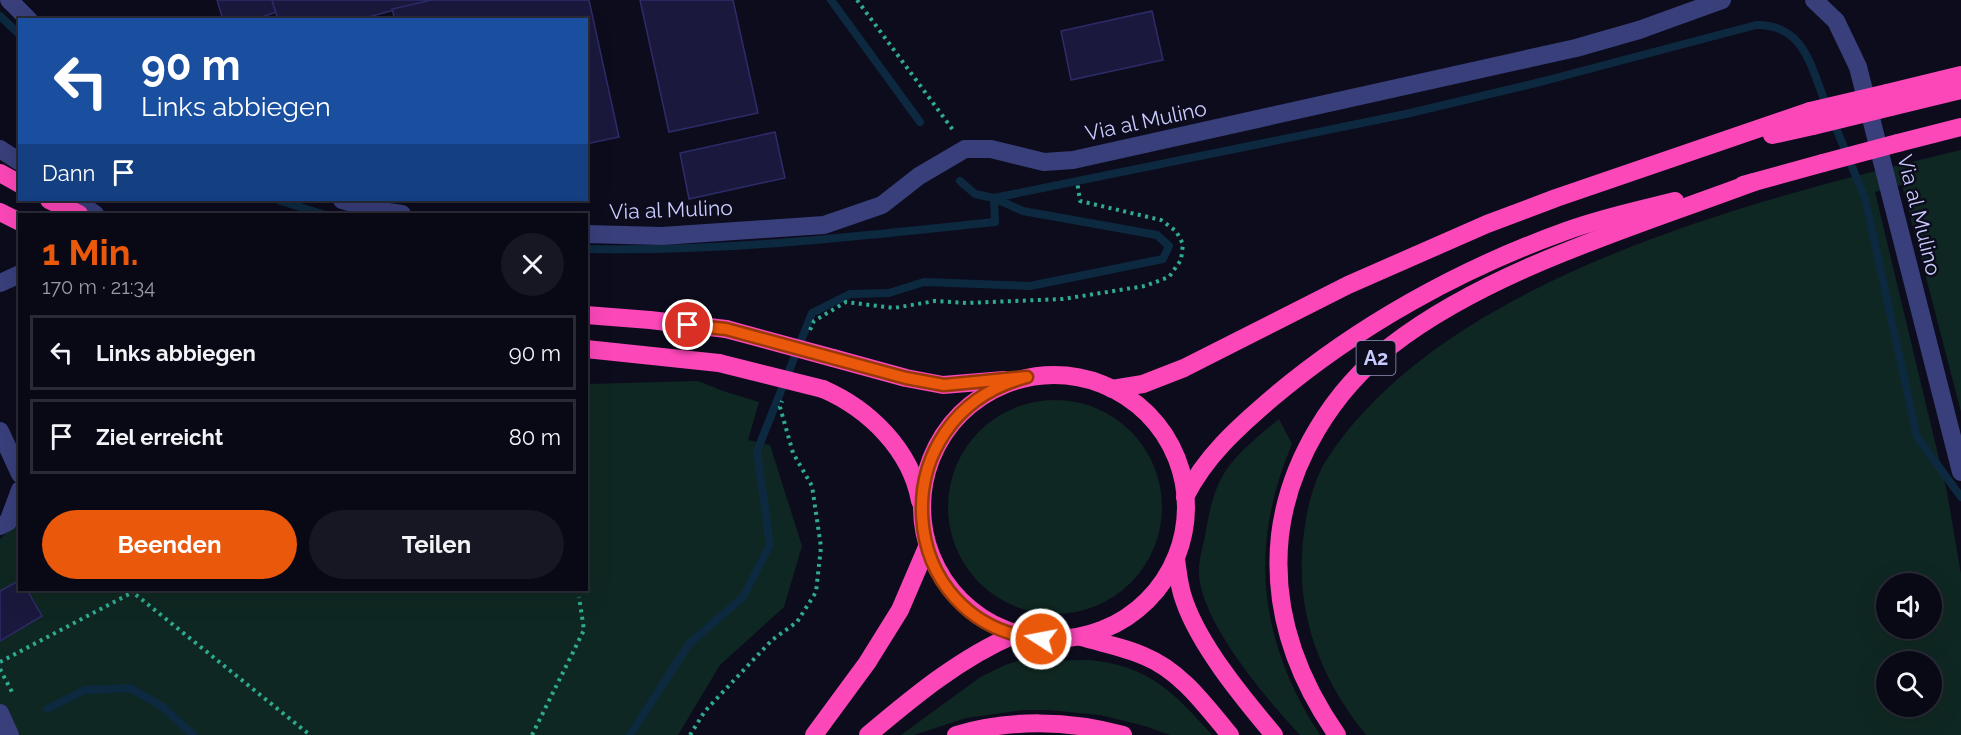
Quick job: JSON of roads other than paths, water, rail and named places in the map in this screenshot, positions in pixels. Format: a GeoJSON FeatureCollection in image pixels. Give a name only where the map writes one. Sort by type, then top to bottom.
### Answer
{"type":"FeatureCollection","features":[{"type":"Feature","properties":{"kind":"highway"},"geometry":{"type":"LineString","coordinates":[[1889,100],[1961,75]]}},
{"type":"Feature","properties":{"kind":"highway"},"geometry":{"type":"LineString","coordinates":[[1112,388],[1143,384],[1184,368],[1348,285],[1486,224],[1556,198],[1700,150],[1812,118],[1889,100],[1961,90]]}},
{"type":"Feature","properties":{"kind":"highway"},"geometry":{"type":"LineString","coordinates":[[1185,497],[1210,456],[1255,412],[1313,365],[1408,304],[1484,264],[1567,231],[1618,215],[1754,182],[1961,127]]}},
{"type":"Feature","properties":{"kind":"highway"},"geometry":{"type":"LineString","coordinates":[[0,173],[18,183]]}},
{"type":"Feature","properties":{"kind":"highway","name":"A2"},"geometry":{"type":"LineString","coordinates":[[1337,735],[1304,682],[1286,628],[1278,570],[1282,516],[1288,495],[1305,451],[1336,402],[1362,372],[1390,346],[1417,326],[1465,299],[1567,252],[1754,182]]}},
{"type":"Feature","properties":{"kind":"highway"},"geometry":{"type":"LineString","coordinates":[[52,201],[77,213]]}},
{"type":"Feature","properties":{"kind":"highway"},"geometry":{"type":"LineString","coordinates":[[0,212],[18,221]]}},
{"type":"Feature","properties":{"kind":"highway"},"geometry":{"type":"LineString","coordinates":[[588,315],[726,329],[906,378],[944,385],[1063,375],[1112,388],[1145,412],[1164,435],[1182,471],[1185,522],[1176,559],[1160,586],[1137,609],[1116,624],[1081,637],[1054,640],[1016,634],[991,624],[959,600],[943,580],[927,546],[921,507],[908,470],[893,444],[877,424],[853,404],[823,389],[719,363],[588,349]]}},
{"type":"Feature","properties":{"kind":"highway"},"geometry":{"type":"LineString","coordinates":[[921,507],[926,470],[936,446],[950,425],[980,398],[1012,381],[1027,377]]}},
{"type":"Feature","properties":{"kind":"highway"},"geometry":{"type":"LineString","coordinates":[[814,735],[867,663],[891,624],[910,588],[927,546]]}},
{"type":"Feature","properties":{"kind":"highway"},"geometry":{"type":"LineString","coordinates":[[1176,559],[1180,590],[1194,623],[1233,684],[1274,735]]}},
{"type":"Feature","properties":{"kind":"highway"},"geometry":{"type":"LineString","coordinates":[[868,735],[962,663],[991,645],[1016,634]]}},
{"type":"Feature","properties":{"kind":"highway"},"geometry":{"type":"LineString","coordinates":[[1081,637],[1145,656],[1160,664],[1193,691],[1230,735]]}},
{"type":"Feature","properties":{"kind":"highway"},"geometry":{"type":"LineString","coordinates":[[956,735],[997,727],[1043,724],[1095,728],[1123,735]]}},
{"type":"Feature","properties":{"kind":"street"},"geometry":{"type":"LineString","coordinates":[[9,0],[27,18]]}},
{"type":"Feature","properties":{"kind":"street","name":"Via al Mulino"},"geometry":{"type":"LineString","coordinates":[[588,234],[662,236],[824,225],[882,205],[919,176],[965,148],[991,149],[1044,162],[1073,160],[1576,48],[1639,30],[1722,0]]}},
{"type":"Feature","properties":{"kind":"street","name":"Via al Mulino"},"geometry":{"type":"LineString","coordinates":[[1814,0],[1836,21],[1858,67],[1961,472]]}},
{"type":"Feature","properties":{"kind":"street"},"geometry":{"type":"LineString","coordinates":[[0,149],[18,161]]}},
{"type":"Feature","properties":{"kind":"street"},"geometry":{"type":"LineString","coordinates":[[76,201],[94,213]]}},
{"type":"Feature","properties":{"kind":"street"},"geometry":{"type":"LineString","coordinates":[[345,201],[392,213]]}},
{"type":"Feature","properties":{"kind":"street"},"geometry":{"type":"LineString","coordinates":[[0,283],[18,275]]}},
{"type":"Feature","properties":{"kind":"street"},"geometry":{"type":"LineString","coordinates":[[0,431],[18,470]]}},
{"type":"Feature","properties":{"kind":"street"},"geometry":{"type":"LineString","coordinates":[[0,526],[8,522],[18,495]]}},
{"type":"Feature","properties":{"kind":"street"},"geometry":{"type":"LineString","coordinates":[[0,713],[10,735]]}},
{"type":"Feature","properties":{"kind":"waterway"},"geometry":{"type":"LineString","coordinates":[[831,0],[920,122]]}},
{"type":"Feature","properties":{"kind":"waterway"},"geometry":{"type":"LineString","coordinates":[[0,16],[18,33]]}},
{"type":"Feature","properties":{"kind":"waterway"},"geometry":{"type":"LineString","coordinates":[[960,181],[975,194],[994,198],[1406,114],[1544,81],[1756,25],[1786,32],[1796,40],[1804,51],[1827,107]]}},
{"type":"Feature","properties":{"kind":"waterway"},"geometry":{"type":"LineString","coordinates":[[1833,121],[1865,198],[1917,437],[1961,497]]}},
{"type":"Feature","properties":{"kind":"waterway"},"geometry":{"type":"LineString","coordinates":[[588,249],[740,245],[995,222],[994,198],[1023,211],[1157,235],[1169,246],[1163,259],[1030,286],[924,282],[889,293],[850,294],[812,313],[757,451],[770,545],[743,597],[689,644],[630,735]]}},
{"type":"Feature","properties":{"kind":"waterway"},"geometry":{"type":"LineString","coordinates":[[281,201],[319,213]]}},
{"type":"Feature","properties":{"kind":"waterway"},"geometry":{"type":"LineString","coordinates":[[47,709],[85,690],[130,688],[163,707],[193,735]]}}]}
